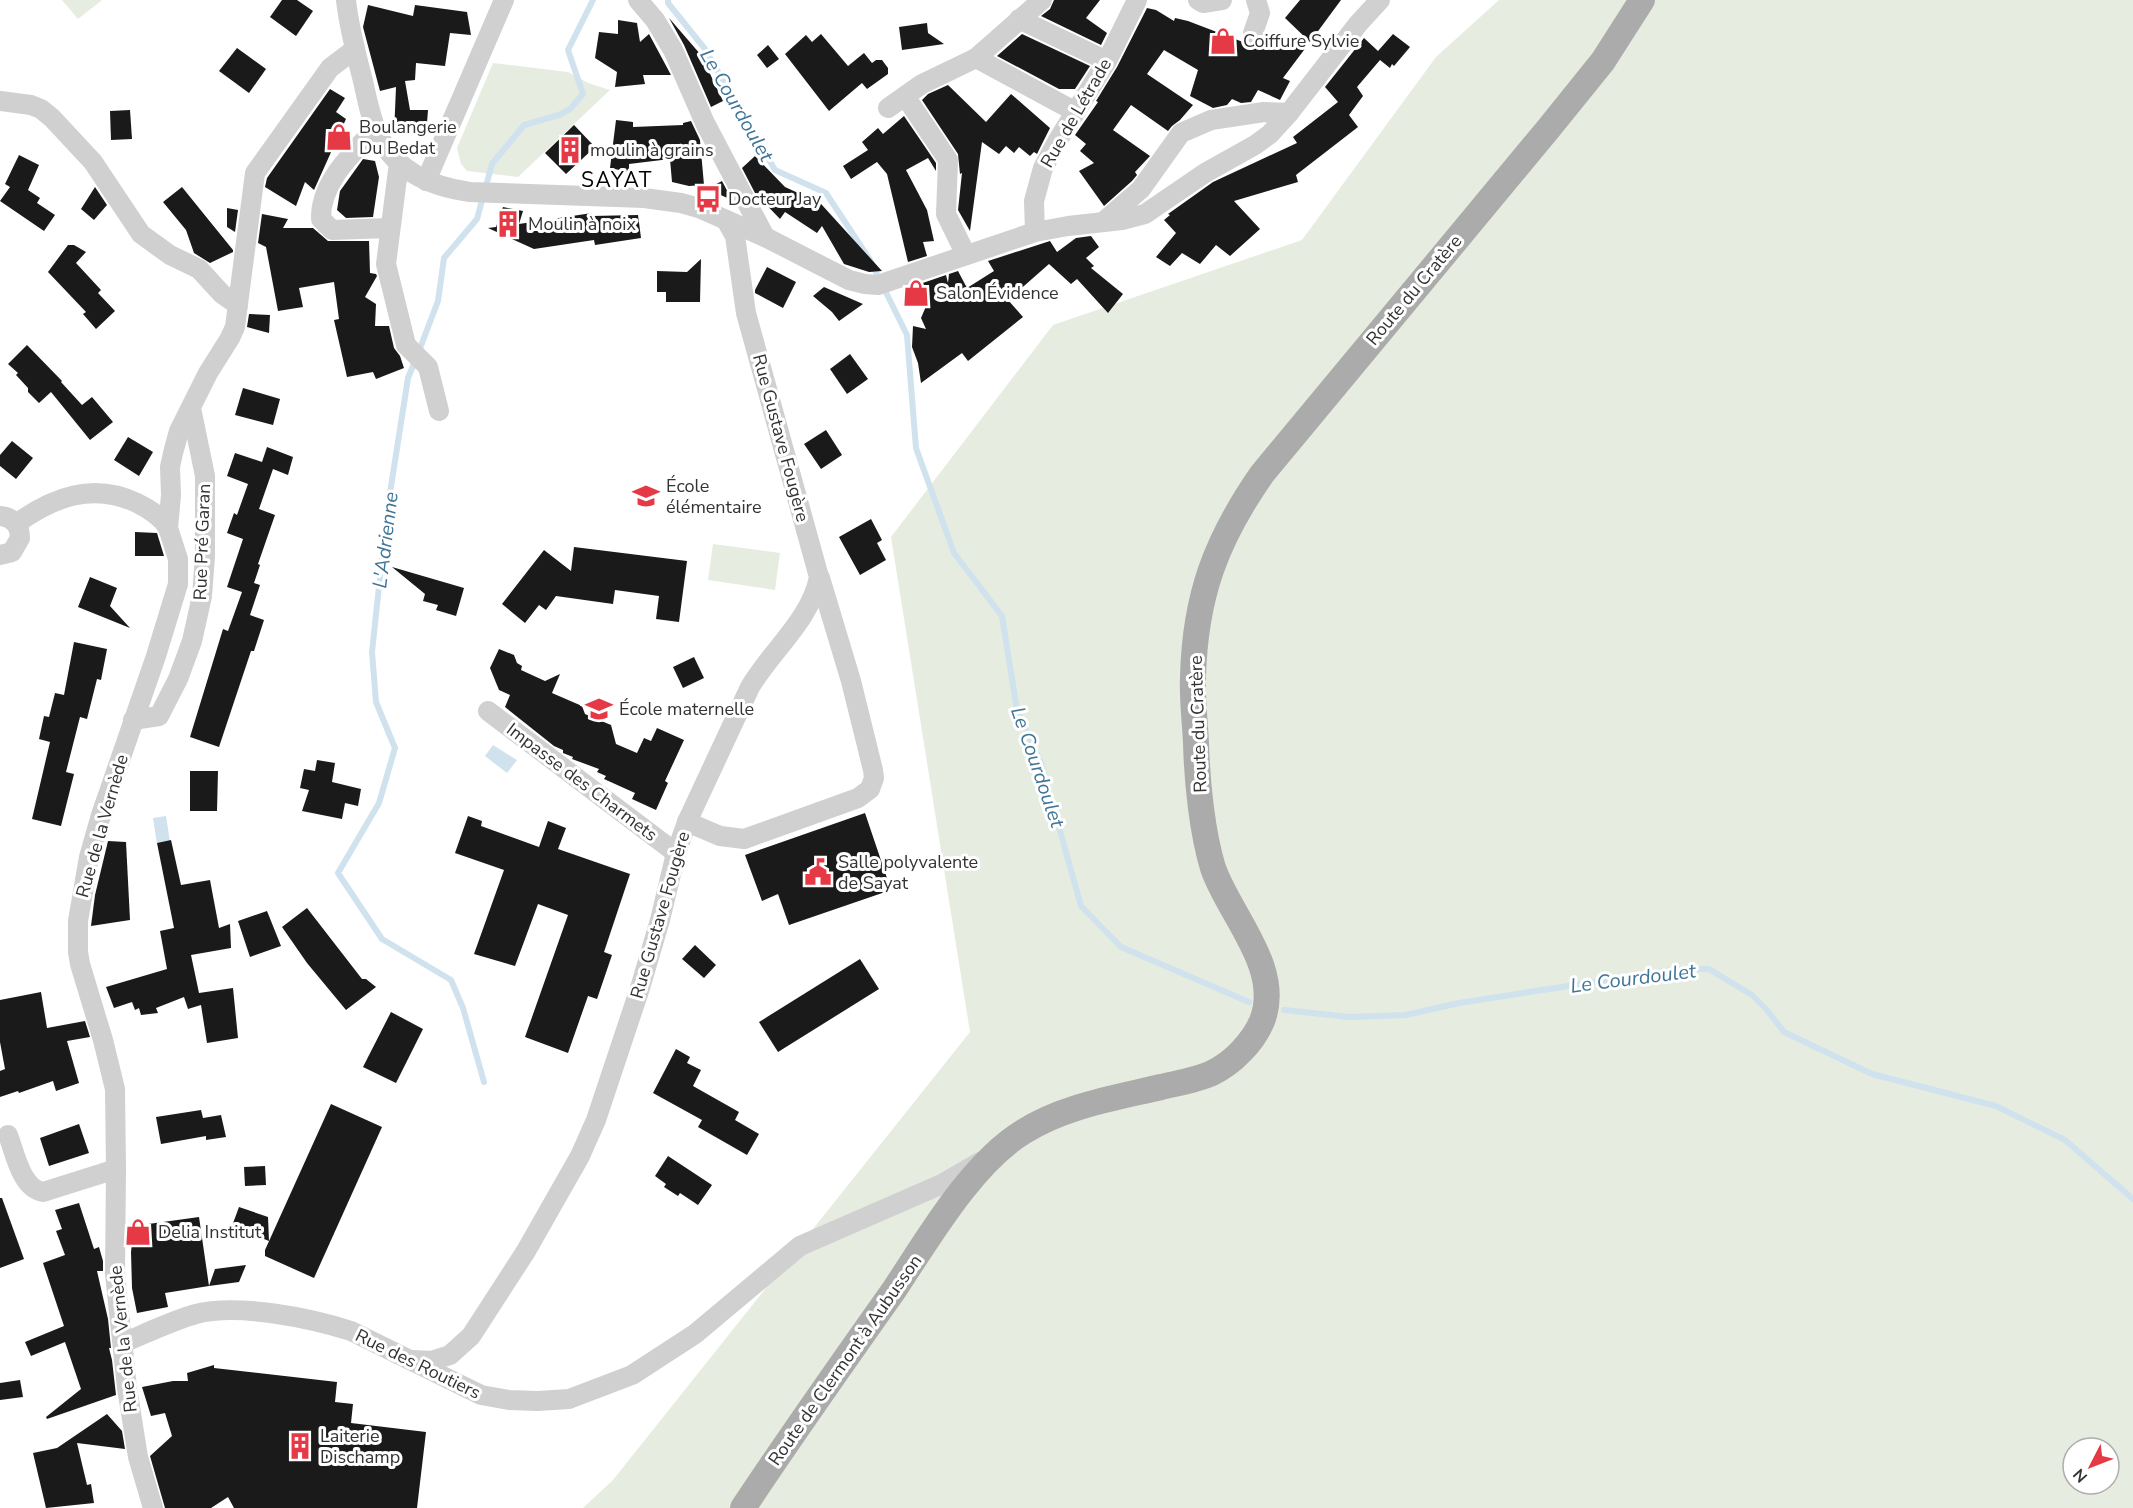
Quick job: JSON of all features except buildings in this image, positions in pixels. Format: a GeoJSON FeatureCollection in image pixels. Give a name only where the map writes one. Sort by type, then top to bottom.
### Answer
{"type":"FeatureCollection","features":[{"type":"Feature","properties":{"kind":"main road","name":"Route du Cratère"},"geometry":{"type":"LineString","coordinates":[[948,1212],[984,1164],[1010,1140],[1037,1124],[1066,1112],[1212,1073],[1234,1058],[1257,1030],[1266,1007],[1266,988],[1253,945],[1214,869],[1206,836],[1196,764],[1193,678],[1197,621],[1204,588],[1215,556],[1240,505],[1262,474],[1603,61],[1642,0]]}},
{"type":"Feature","properties":{"kind":"main road","name":"Route de Clermont à Aubusson"},"geometry":{"type":"LineString","coordinates":[[743,1508],[948,1212]]}},
{"type":"Feature","properties":{"kind":"street"},"geometry":{"type":"LineString","coordinates":[[346,0],[349,28],[380,138],[399,163],[426,181],[461,191],[665,200],[699,208],[765,237],[849,280],[878,285],[1035,232],[1135,218],[1146,214],[1205,173],[1255,145],[1269,134],[1289,113],[1358,24],[1380,0]]}},
{"type":"Feature","properties":{"kind":"street"},"geometry":{"type":"LineString","coordinates":[[426,181],[504,0]]}},
{"type":"Feature","properties":{"kind":"street"},"geometry":{"type":"LineString","coordinates":[[638,0],[656,20],[673,50],[705,123],[765,237]]}},
{"type":"Feature","properties":{"kind":"street"},"geometry":{"type":"LineString","coordinates":[[888,108],[921,84],[976,58],[1042,0]]}},
{"type":"Feature","properties":{"kind":"street","name":"Rue de Létrade"},"geometry":{"type":"LineString","coordinates":[[1035,232],[1034,201],[1043,168],[1107,61],[1137,0]]}},
{"type":"Feature","properties":{"kind":"street"},"geometry":{"type":"LineString","coordinates":[[1198,0],[1203,3],[1222,0]]}},
{"type":"Feature","properties":{"kind":"street"},"geometry":{"type":"LineString","coordinates":[[1253,33],[1260,13],[1256,0]]}},
{"type":"Feature","properties":{"kind":"street"},"geometry":{"type":"LineString","coordinates":[[1019,19],[1107,61]]}},
{"type":"Feature","properties":{"kind":"street","name":"Rue de la Vernède"},"geometry":{"type":"LineString","coordinates":[[153,1508],[138,1457],[127,1388],[115,1274],[115,1089],[80,964],[78,921],[89,857],[178,584],[178,559],[168,528],[171,495],[170,467],[179,431],[234,327],[255,173],[330,68],[355,50]]}},
{"type":"Feature","properties":{"kind":"street"},"geometry":{"type":"LineString","coordinates":[[976,58],[1076,112]]}},
{"type":"Feature","properties":{"kind":"street"},"geometry":{"type":"LineString","coordinates":[[905,96],[948,160],[946,214],[966,255]]}},
{"type":"Feature","properties":{"kind":"street"},"geometry":{"type":"LineString","coordinates":[[0,101],[31,105],[41,109],[52,118],[93,162],[141,234],[170,255],[199,269],[222,294],[238,305]]}},
{"type":"Feature","properties":{"kind":"street"},"geometry":{"type":"LineString","coordinates":[[1104,222],[1141,189],[1181,133],[1211,120],[1264,112],[1289,113]]}},
{"type":"Feature","properties":{"kind":"street"},"geometry":{"type":"LineString","coordinates":[[376,128],[346,161],[325,192],[321,219],[332,230],[390,228]]}},
{"type":"Feature","properties":{"kind":"street"},"geometry":{"type":"LineString","coordinates":[[399,163],[386,264],[406,345],[428,367],[439,411]]}},
{"type":"Feature","properties":{"kind":"street","name":"Rue Gustave Fougère"},"geometry":{"type":"LineString","coordinates":[[413,1360],[431,1360],[450,1355],[471,1336],[525,1251],[580,1156],[596,1120],[643,977],[676,853],[687,822],[750,687],[762,667],[811,603],[819,577],[746,313],[735,236],[726,220]]}},
{"type":"Feature","properties":{"kind":"street","name":"Rue Pré Garan"},"geometry":{"type":"LineString","coordinates":[[133,720],[159,716],[178,679],[192,641],[202,596],[205,556],[205,476],[191,408]]}},
{"type":"Feature","properties":{"kind":"street"},"geometry":{"type":"LineString","coordinates":[[1,559],[12,552],[19,543],[20,532],[8,520],[55,500],[82,492],[120,496],[142,506],[163,520],[168,528]]}},
{"type":"Feature","properties":{"kind":"street"},"geometry":{"type":"LineString","coordinates":[[687,822],[720,836],[744,838],[858,798],[870,789],[874,778],[871,760],[851,681],[819,577]]}},
{"type":"Feature","properties":{"kind":"street","name":"Impasse des Charmets"},"geometry":{"type":"LineString","coordinates":[[488,711],[676,853]]}},
{"type":"Feature","properties":{"kind":"street"},"geometry":{"type":"LineString","coordinates":[[8,1135],[24,1177],[36,1190],[43,1192],[116,1169]]}},
{"type":"Feature","properties":{"kind":"street","name":"Rue des Routiers"},"geometry":{"type":"LineString","coordinates":[[123,1344],[197,1314],[240,1310],[328,1324],[351,1331],[469,1390],[492,1398],[538,1401],[569,1399],[632,1375],[695,1334],[800,1246],[942,1184],[975,1165],[1010,1140]]}},
{"type":"Feature","properties":{"kind":"street","name":"Rue des Routiers"},"geometry":{"type":"LineString","coordinates":[[881,1210],[917,1201],[932,1204],[948,1212]]}},
{"type":"Feature","properties":{"kind":"shaded area"},"geometry":{"type":"Polygon","coordinates":[[[62,0],[102,0],[78,19],[62,0]]]}},
{"type":"Feature","properties":{"kind":"shaded area"},"geometry":{"type":"Polygon","coordinates":[[[1499,0],[2133,0],[2133,1508],[583,1508],[613,1480],[970,1032],[891,537],[1053,325],[1302,240],[1436,57],[1499,0]]]}},
{"type":"Feature","properties":{"kind":"shaded area"},"geometry":{"type":"Polygon","coordinates":[[[493,63],[568,72],[588,83],[610,90],[518,177],[467,171],[461,164],[457,148],[493,63]]]}},
{"type":"Feature","properties":{"kind":"shaded area"},"geometry":{"type":"Polygon","coordinates":[[[713,544],[780,553],[775,590],[708,580],[713,544]]]}},
{"type":"Feature","properties":{"kind":"water"},"geometry":{"type":"Polygon","coordinates":[[[493,745],[517,760],[507,773],[485,756],[493,745]]]}},
{"type":"Feature","properties":{"kind":"water"},"geometry":{"type":"Polygon","coordinates":[[[166,816],[170,842],[157,844],[153,818],[166,816]]]}},
{"type":"Feature","properties":{"kind":"waterway","name":"L'Adrienne"},"geometry":{"type":"LineString","coordinates":[[419,351],[438,301],[444,258],[477,219],[492,164],[524,125],[559,115],[570,109],[583,94],[568,50],[593,0]]}},
{"type":"Feature","properties":{"kind":"waterway","name":"Le Courdoulet"},"geometry":{"type":"LineString","coordinates":[[668,0],[668,3],[705,49],[775,170],[826,193],[870,260],[907,335],[916,448],[954,553],[1002,616],[1017,710],[1041,763],[1081,906],[1121,947],[1249,1002]]}},
{"type":"Feature","properties":{"kind":"waterway","name":"L'Adrienne"},"geometry":{"type":"LineString","coordinates":[[415,361],[408,378],[387,512],[372,652],[376,702],[395,748],[379,803],[338,873],[382,939],[451,980],[463,1008],[484,1082]]}},
{"type":"Feature","properties":{"kind":"waterway","name":"Le Courdoulet"},"geometry":{"type":"LineString","coordinates":[[1284,1010],[1349,1017],[1406,1015],[1459,1003],[1678,969],[1709,969],[1752,995],[1784,1032],[1872,1074],[1996,1106],[2065,1140],[2133,1199]]}},
{"type":"Feature","properties":{"kind":"place","name":"Coiffure Sylvie"},"geometry":{"type":"Point","coordinates":[1223,41]}},
{"type":"Feature","properties":{"kind":"place","name":"Boulangerie Du Bedat"},"geometry":{"type":"Point","coordinates":[339,137]}},
{"type":"Feature","properties":{"kind":"place","name":"moulin à grains"},"geometry":{"type":"Point","coordinates":[570,150]}},
{"type":"Feature","properties":{"kind":"place","name":"Docteur Jay"},"geometry":{"type":"Point","coordinates":[708,199]}},
{"type":"Feature","properties":{"kind":"place","name":"Moulin à noix"},"geometry":{"type":"Point","coordinates":[508,224]}},
{"type":"Feature","properties":{"kind":"place","name":"Salon Évidence"},"geometry":{"type":"Point","coordinates":[916,293]}},
{"type":"Feature","properties":{"kind":"place","name":"École élémentaire"},"geometry":{"type":"Point","coordinates":[646,496]}},
{"type":"Feature","properties":{"kind":"place","name":"École maternelle"},"geometry":{"type":"Point","coordinates":[599,709]}},
{"type":"Feature","properties":{"kind":"place","name":"Salle polyvalente de Sayat"},"geometry":{"type":"Point","coordinates":[818,872]}},
{"type":"Feature","properties":{"kind":"place","name":"Delia Institut"},"geometry":{"type":"Point","coordinates":[138,1232]}},
{"type":"Feature","properties":{"kind":"place","name":"Laiterie Dischamp"},"geometry":{"type":"Point","coordinates":[300,1446]}},
{"type":"Feature","properties":{"kind":"district","name":"SAYAT"},"geometry":{"type":"Point","coordinates":[617,180]}}]}
